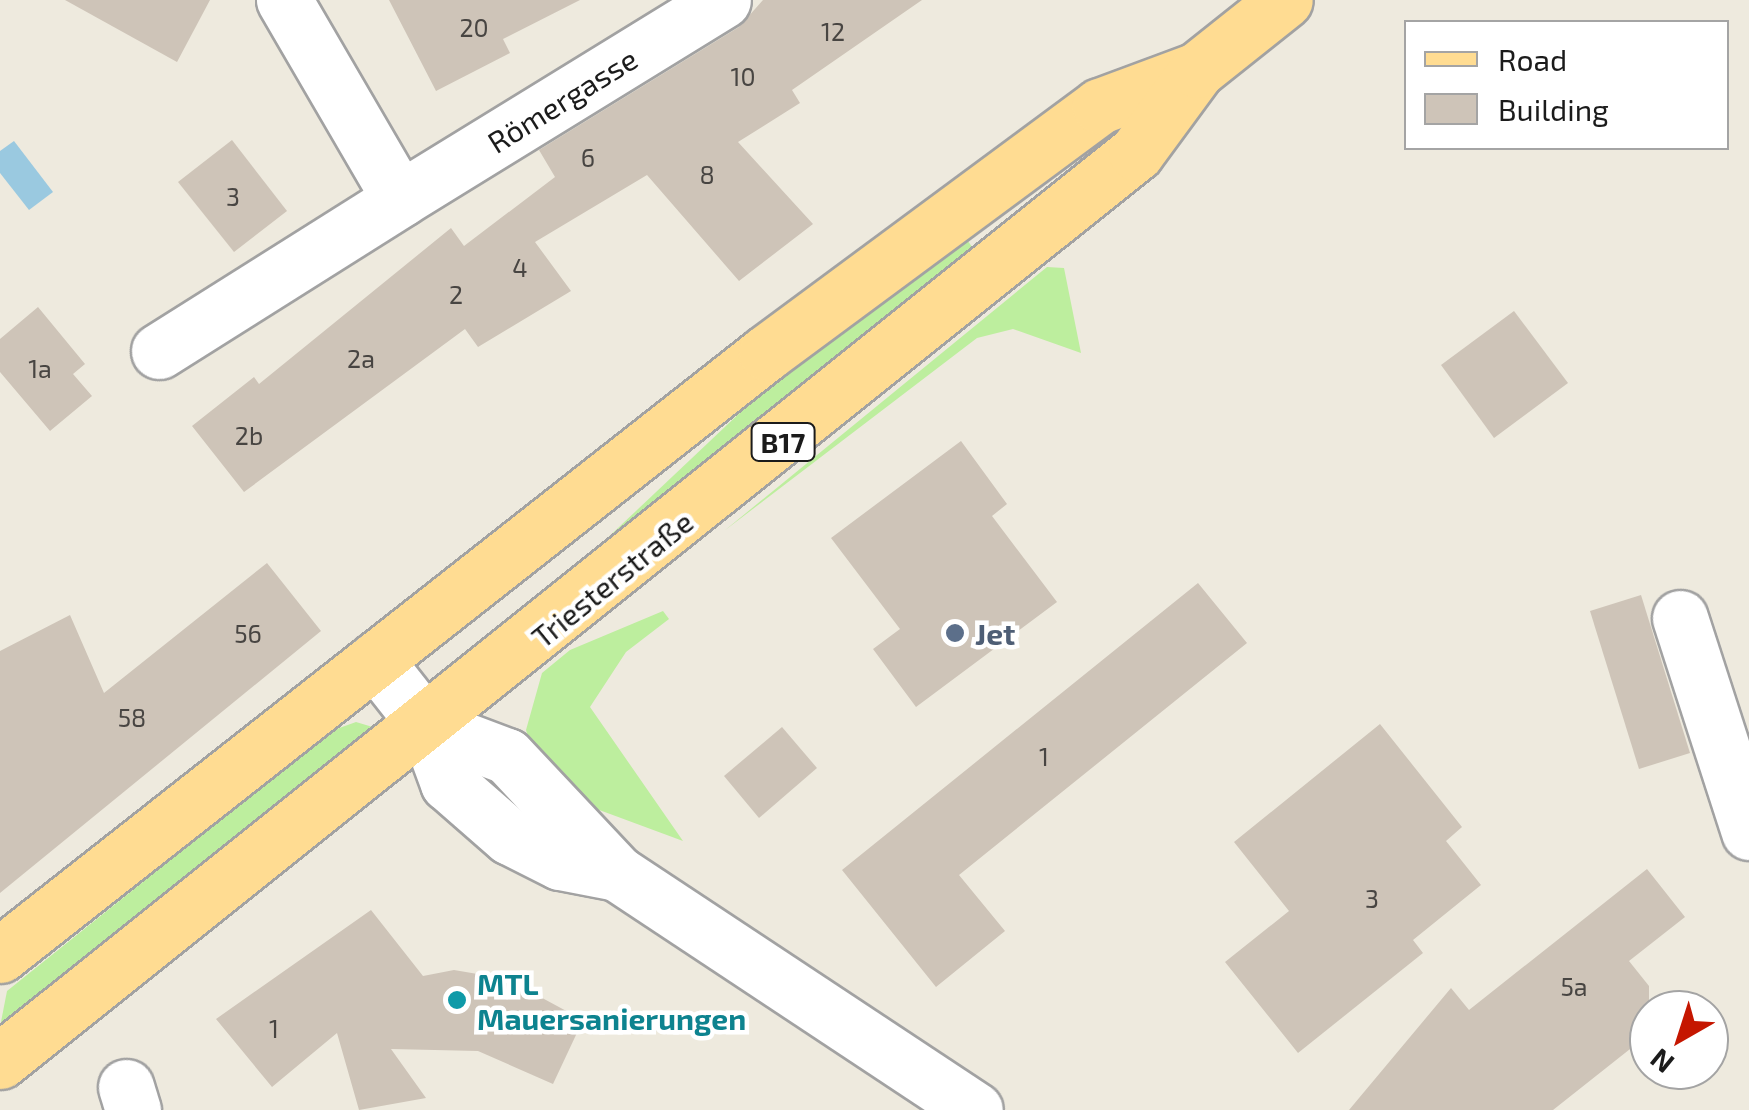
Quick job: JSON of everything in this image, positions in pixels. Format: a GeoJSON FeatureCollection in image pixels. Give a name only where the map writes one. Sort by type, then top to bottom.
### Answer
{"type":"FeatureCollection","features":[{"type":"Feature","properties":{"kind":"main road","name":"Triesterstraße"},"geometry":{"type":"LineString","coordinates":[[0,1061],[426,726],[1136,153],[1196,70],[1285,0]]}},
{"type":"Feature","properties":{"kind":"main road","name":"Triesterstraße"},"geometry":{"type":"LineString","coordinates":[[0,955],[644,446],[1100,106],[1196,70]]}},
{"type":"Feature","properties":{"kind":"street"},"geometry":{"type":"LineString","coordinates":[[284,0],[400,199]]}},
{"type":"Feature","properties":{"kind":"street","name":"Römergasse"},"geometry":{"type":"LineString","coordinates":[[160,352],[723,0]]}},
{"type":"Feature","properties":{"kind":"street"},"geometry":{"type":"LineString","coordinates":[[1680,618],[1749,832]]}},
{"type":"Feature","properties":{"kind":"street"},"geometry":{"type":"LineString","coordinates":[[376,660],[426,726],[448,784],[510,837],[560,862],[617,873],[974,1110]]}},
{"type":"Feature","properties":{"kind":"green space"},"geometry":{"type":"Polygon","coordinates":[[[968,241],[974,250],[606,551],[600,545],[764,390],[968,241]]]}},
{"type":"Feature","properties":{"kind":"green space"},"geometry":{"type":"Polygon","coordinates":[[[1047,267],[1064,268],[1081,353],[1013,329],[977,338],[724,531],[1047,267]]]}},
{"type":"Feature","properties":{"kind":"green space"},"geometry":{"type":"Polygon","coordinates":[[[663,611],[669,619],[626,652],[590,707],[683,841],[575,801],[533,754],[526,730],[542,673],[570,650],[663,611]]]}},
{"type":"Feature","properties":{"kind":"green space"},"geometry":{"type":"Polygon","coordinates":[[[356,722],[376,728],[0,1027],[7,991],[331,731],[356,722]]]}},
{"type":"Feature","properties":{"kind":"water"},"geometry":{"type":"Polygon","coordinates":[[[14,141],[53,192],[29,210],[0,173],[0,151],[14,141]]]}},
{"type":"Feature","properties":{"kind":"building"},"geometry":{"type":"Polygon","coordinates":[[[65,0],[210,0],[177,62],[65,0]]]}},
{"type":"Feature","properties":{"kind":"building"},"geometry":{"type":"Polygon","coordinates":[[[389,0],[580,0],[503,39],[510,53],[436,91],[389,0]]]}},
{"type":"Feature","properties":{"kind":"building"},"geometry":{"type":"Polygon","coordinates":[[[763,0],[922,0],[792,90],[800,103],[738,142],[813,224],[739,281],[647,175],[535,242],[571,291],[478,347],[465,329],[244,492],[192,426],[254,377],[259,384],[451,228],[464,246],[555,177],[539,150],[739,27],[763,0]]]}},
{"type":"Feature","properties":{"kind":"building"},"geometry":{"type":"Polygon","coordinates":[[[232,140],[287,211],[234,252],[178,182],[232,140]]]}},
{"type":"Feature","properties":{"kind":"building"},"geometry":{"type":"Polygon","coordinates":[[[38,307],[85,364],[73,374],[92,396],[50,431],[0,372],[0,339],[38,307]]]}},
{"type":"Feature","properties":{"kind":"building"},"geometry":{"type":"Polygon","coordinates":[[[1514,311],[1568,383],[1494,438],[1441,365],[1514,311]]]}},
{"type":"Feature","properties":{"kind":"building"},"geometry":{"type":"Polygon","coordinates":[[[961,441],[1007,504],[992,516],[1057,602],[916,707],[873,649],[900,629],[831,538],[961,441]]]}},
{"type":"Feature","properties":{"kind":"building"},"geometry":{"type":"Polygon","coordinates":[[[267,563],[321,631],[0,893],[0,651],[70,615],[104,693],[267,563]]]}},
{"type":"Feature","properties":{"kind":"building"},"geometry":{"type":"Polygon","coordinates":[[[1198,583],[1247,643],[959,875],[1005,931],[936,987],[842,870],[1198,583]]]}},
{"type":"Feature","properties":{"kind":"building"},"geometry":{"type":"Polygon","coordinates":[[[1641,595],[1690,753],[1639,769],[1590,611],[1641,595]]]}},
{"type":"Feature","properties":{"kind":"building"},"geometry":{"type":"Polygon","coordinates":[[[1380,724],[1462,827],[1446,841],[1481,885],[1413,940],[1423,953],[1298,1053],[1225,962],[1289,911],[1234,842],[1380,724]]]}},
{"type":"Feature","properties":{"kind":"building"},"geometry":{"type":"Polygon","coordinates":[[[782,727],[817,768],[759,818],[724,776],[782,727]]]}},
{"type":"Feature","properties":{"kind":"building"},"geometry":{"type":"Polygon","coordinates":[[[1647,869],[1685,917],[1629,961],[1649,990],[1629,990],[1629,1050],[1553,1110],[1349,1110],[1451,988],[1469,1010],[1647,869]]]}},
{"type":"Feature","properties":{"kind":"building"},"geometry":{"type":"Polygon","coordinates":[[[371,910],[423,976],[454,970],[507,979],[583,1020],[553,1084],[478,1051],[391,1049],[426,1098],[359,1110],[337,1033],[272,1087],[216,1019],[371,910]]]}},
{"type":"Feature","properties":{"kind":"place","name":"Jet"},"geometry":{"type":"Point","coordinates":[955,633]}},
{"type":"Feature","properties":{"kind":"place","name":"MTL Mauersanierungen"},"geometry":{"type":"Point","coordinates":[457,1000]}}]}
